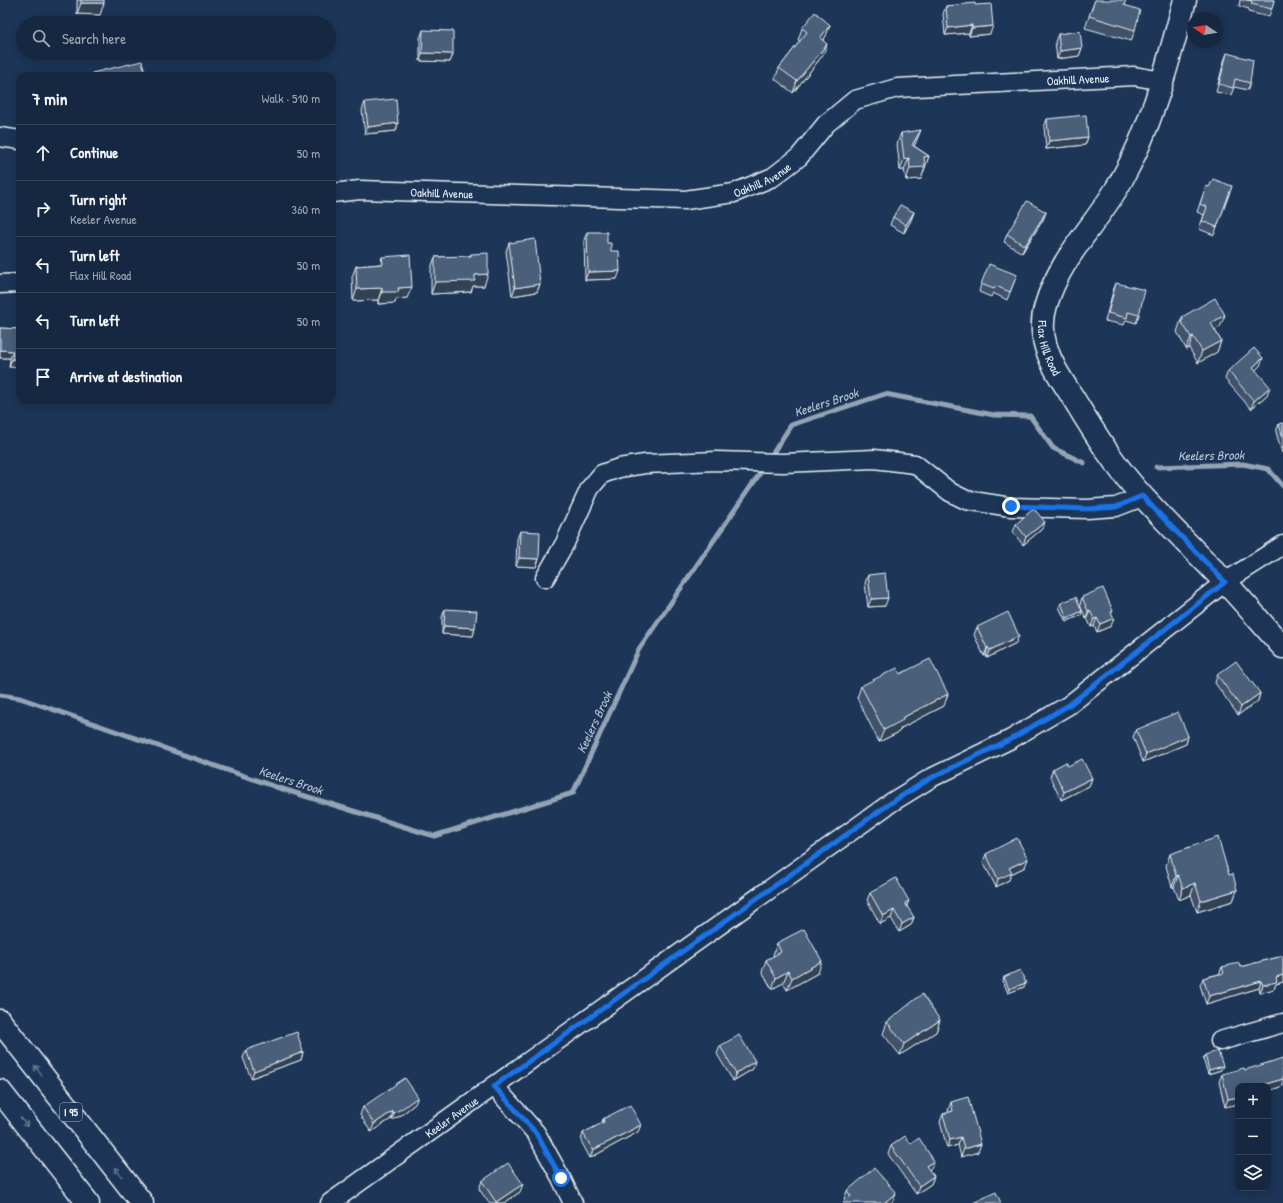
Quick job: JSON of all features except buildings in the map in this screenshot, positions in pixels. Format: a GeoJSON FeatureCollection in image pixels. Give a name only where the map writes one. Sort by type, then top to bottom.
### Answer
{"type":"FeatureCollection","features":[{"type":"Feature","properties":{"kind":"main road","name":"Flax Hill Road"},"geometry":{"type":"LineString","coordinates":[[1185,0],[1163,81],[1140,144],[1120,182],[1096,219],[1074,248],[1060,271],[1045,307],[1043,321],[1045,345],[1054,368],[1095,433],[1142,496],[1225,582],[1283,647]]}},
{"type":"Feature","properties":{"kind":"main road","name":"I 95"},"geometry":{"type":"LineString","coordinates":[[0,1021],[142,1203]]}},
{"type":"Feature","properties":{"kind":"main road"},"geometry":{"type":"LineString","coordinates":[[0,1091],[88,1203]]}},
{"type":"Feature","properties":{"kind":"street","name":"Oakhill Avenue"},"geometry":{"type":"LineString","coordinates":[[336,192],[360,190],[685,200],[734,193],[773,177],[799,157],[826,124],[855,100],[897,88],[1134,76],[1163,81]]}},
{"type":"Feature","properties":{"kind":"street"},"geometry":{"type":"LineString","coordinates":[[0,137],[16,139]]}},
{"type":"Feature","properties":{"kind":"street"},"geometry":{"type":"LineString","coordinates":[[0,284],[16,283]]}},
{"type":"Feature","properties":{"kind":"street"},"geometry":{"type":"LineString","coordinates":[[545,578],[565,543],[590,488],[602,474],[619,468],[645,464],[750,461],[783,463],[874,459],[915,464],[950,492],[966,500],[1011,506],[1087,509],[1116,507],[1142,496]]}},
{"type":"Feature","properties":{"kind":"street","name":"Keeler Avenue"},"geometry":{"type":"LineString","coordinates":[[330,1203],[892,802],[931,778],[1011,739],[1069,705],[1225,582],[1283,545]]}},
{"type":"Feature","properties":{"kind":"street"},"geometry":{"type":"LineString","coordinates":[[1220,1041],[1283,1023]]}},
{"type":"Feature","properties":{"kind":"street"},"geometry":{"type":"LineString","coordinates":[[494,1086],[536,1133],[561,1178],[572,1203]]}},
{"type":"Feature","properties":{"kind":"waterway","name":"Keelers Brook"},"geometry":{"type":"LineString","coordinates":[[769,459],[791,425],[885,394],[994,415],[1030,416],[1053,448],[1084,463]]}},
{"type":"Feature","properties":{"kind":"waterway","name":"Keelers Brook"},"geometry":{"type":"LineString","coordinates":[[1156,467],[1243,464],[1268,469],[1283,486]]}},
{"type":"Feature","properties":{"kind":"waterway","name":"Keelers Brook"},"geometry":{"type":"LineString","coordinates":[[0,695],[20,698],[276,787],[434,836],[573,793],[639,649],[765,466]]}},
{"type":"Feature","properties":{"kind":"route"},"geometry":{"type":"LineString","coordinates":[[561,1178],[536,1133],[494,1086],[811,858],[892,802],[931,778],[1011,739],[1069,705],[1225,582],[1142,496],[1116,507],[1087,509],[1011,506]]}}]}
